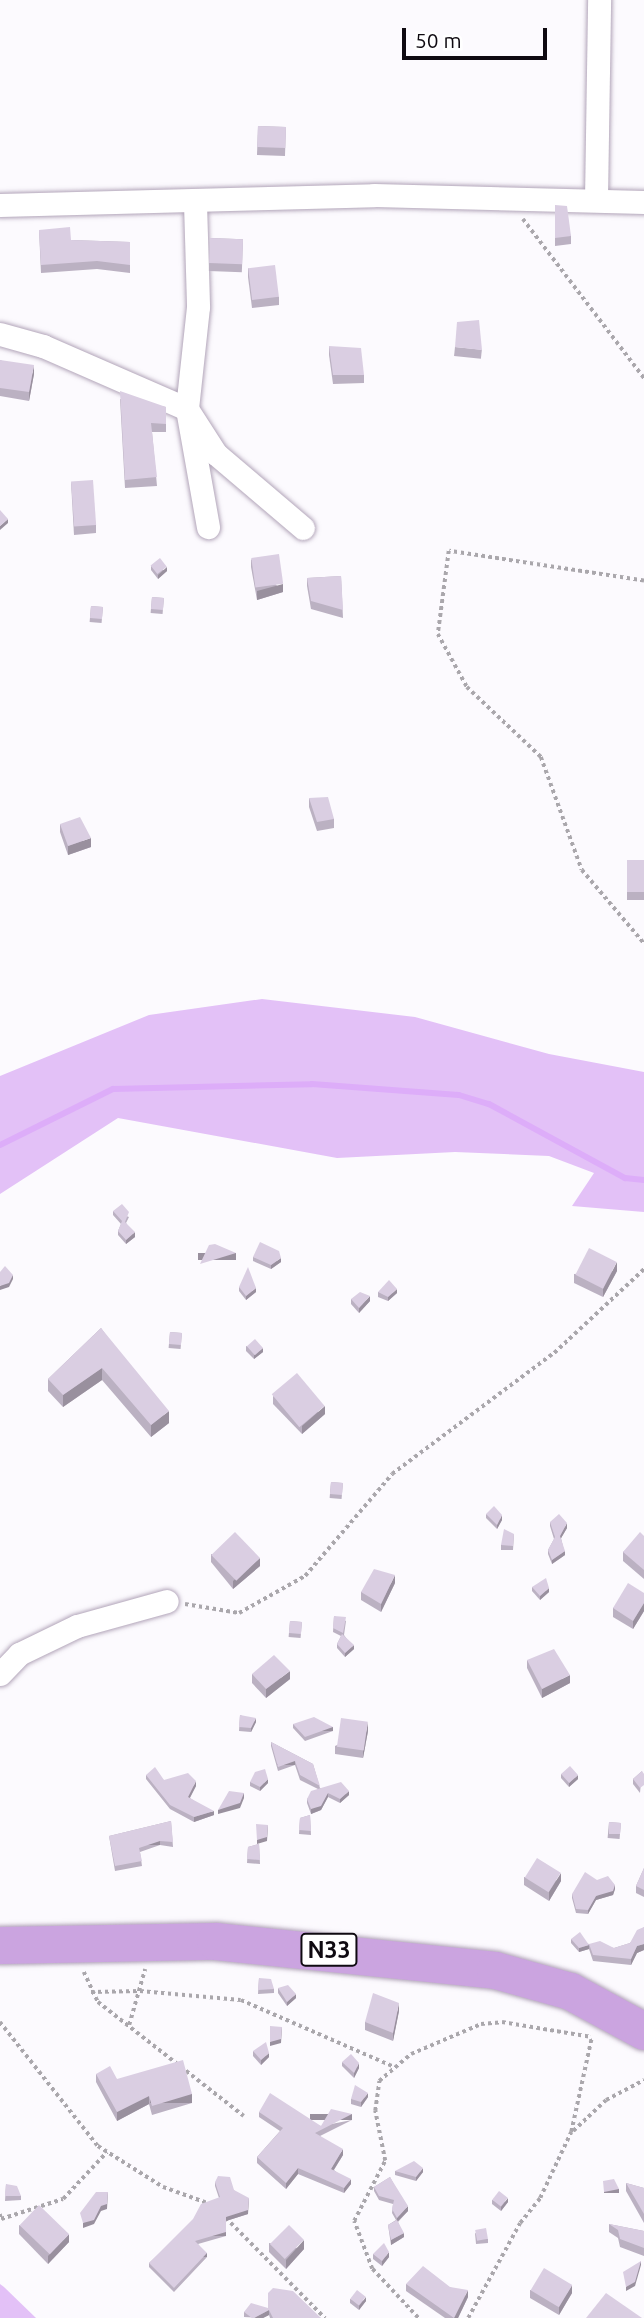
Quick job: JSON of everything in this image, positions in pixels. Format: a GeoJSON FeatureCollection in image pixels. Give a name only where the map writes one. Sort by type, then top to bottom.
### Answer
{"type":"FeatureCollection","features":[{"type":"Feature","properties":{"kind":"main road","name":"N33"},"geometry":{"type":"LineString","coordinates":[[0,1945],[152,1939],[302,1947],[495,1970],[542,1981],[595,2020],[644,2031]]}},
{"type":"Feature","properties":{"kind":"street"},"geometry":{"type":"LineString","coordinates":[[596,199],[599,0]]}},
{"type":"Feature","properties":{"kind":"street"},"geometry":{"type":"LineString","coordinates":[[0,205],[504,195],[644,202]]}},
{"type":"Feature","properties":{"kind":"street"},"geometry":{"type":"LineString","coordinates":[[195,202],[198,307],[187,409],[208,527]]}},
{"type":"Feature","properties":{"kind":"street"},"geometry":{"type":"LineString","coordinates":[[0,334],[43,346],[187,409],[215,454],[303,528]]}},
{"type":"Feature","properties":{"kind":"street"},"geometry":{"type":"LineString","coordinates":[[0,1674],[19,1654],[77,1626],[167,1601]]}},
{"type":"Feature","properties":{"kind":"path"},"geometry":{"type":"LineString","coordinates":[[504,195],[644,378]]}},
{"type":"Feature","properties":{"kind":"path"},"geometry":{"type":"LineString","coordinates":[[644,581],[450,551],[438,635],[467,687],[541,757],[582,870],[644,943]]}},
{"type":"Feature","properties":{"kind":"path"},"geometry":{"type":"LineString","coordinates":[[167,1601],[239,1613],[305,1576],[393,1474],[554,1353],[644,1269]]}},
{"type":"Feature","properties":{"kind":"path"},"geometry":{"type":"LineString","coordinates":[[129,2026],[152,1939]]}},
{"type":"Feature","properties":{"kind":"path"},"geometry":{"type":"LineString","coordinates":[[71,1941],[92,1992],[129,2026],[244,2116]]}},
{"type":"Feature","properties":{"kind":"path"},"geometry":{"type":"LineString","coordinates":[[92,1992],[140,1991],[241,2000],[392,2066]]}},
{"type":"Feature","properties":{"kind":"path"},"geometry":{"type":"LineString","coordinates":[[418,2318],[372,2269],[354,2221],[385,2161],[374,2093],[392,2066],[481,2024],[595,2020],[571,2132],[540,2198],[520,2223],[468,2318]]}},
{"type":"Feature","properties":{"kind":"path"},"geometry":{"type":"LineString","coordinates":[[0,2022],[107,2152],[163,2187],[212,2204]]}},
{"type":"Feature","properties":{"kind":"path"},"geometry":{"type":"LineString","coordinates":[[571,2132],[606,2100],[644,2080]]}},
{"type":"Feature","properties":{"kind":"path"},"geometry":{"type":"LineString","coordinates":[[0,2214],[1,2219],[63,2199],[107,2152]]}},
{"type":"Feature","properties":{"kind":"path"},"geometry":{"type":"LineString","coordinates":[[221,2213],[325,2318]]}},
{"type":"Feature","properties":{"kind":"shaded area"},"geometry":{"type":"Polygon","coordinates":[[[262,999],[415,1017],[549,1054],[644,1072],[644,1212],[572,1206],[594,1173],[549,1156],[455,1152],[337,1158],[118,1118],[0,1194],[0,1076],[149,1015],[262,999]]]}},
{"type":"Feature","properties":{"kind":"shaded area"},"geometry":{"type":"Polygon","coordinates":[[[0,2284],[4,2287],[36,2318],[0,2318],[0,2284]]]}},
{"type":"Feature","properties":{"kind":"building"},"geometry":{"type":"Polygon","coordinates":[[[258,126],[286,127],[285,148],[257,147],[258,126]]]}},
{"type":"Feature","properties":{"kind":"building"},"geometry":{"type":"Polygon","coordinates":[[[555,205],[567,206],[571,236],[555,238],[555,205]]]}},
{"type":"Feature","properties":{"kind":"building"},"geometry":{"type":"Polygon","coordinates":[[[70,227],[71,240],[130,242],[130,265],[97,261],[41,265],[39,230],[70,227]]]}},
{"type":"Feature","properties":{"kind":"building"},"geometry":{"type":"Polygon","coordinates":[[[210,238],[243,239],[242,264],[209,263],[210,238]]]}},
{"type":"Feature","properties":{"kind":"building"},"geometry":{"type":"Polygon","coordinates":[[[275,265],[279,297],[252,300],[248,268],[275,265]]]}},
{"type":"Feature","properties":{"kind":"building"},"geometry":{"type":"Polygon","coordinates":[[[479,320],[482,350],[455,347],[457,322],[479,320]]]}},
{"type":"Feature","properties":{"kind":"building"},"geometry":{"type":"Polygon","coordinates":[[[329,346],[361,348],[364,375],[333,375],[329,346]]]}},
{"type":"Feature","properties":{"kind":"building"},"geometry":{"type":"Polygon","coordinates":[[[0,360],[34,365],[29,392],[0,388],[0,360]]]}},
{"type":"Feature","properties":{"kind":"building"},"geometry":{"type":"Polygon","coordinates":[[[120,391],[166,407],[166,424],[151,423],[157,477],[125,480],[120,391]]]}},
{"type":"Feature","properties":{"kind":"building"},"geometry":{"type":"Polygon","coordinates":[[[93,480],[96,525],[74,526],[71,482],[93,480]]]}},
{"type":"Feature","properties":{"kind":"building"},"geometry":{"type":"Polygon","coordinates":[[[0,510],[8,519],[0,526],[0,510]]]}},
{"type":"Feature","properties":{"kind":"building"},"geometry":{"type":"Polygon","coordinates":[[[279,554],[283,584],[255,588],[251,558],[279,554]]]}},
{"type":"Feature","properties":{"kind":"building"},"geometry":{"type":"Polygon","coordinates":[[[160,558],[167,567],[157,574],[151,565],[160,558]]]}},
{"type":"Feature","properties":{"kind":"building"},"geometry":{"type":"Polygon","coordinates":[[[341,576],[343,610],[311,601],[307,578],[341,576]]]}},
{"type":"Feature","properties":{"kind":"building"},"geometry":{"type":"Polygon","coordinates":[[[152,597],[164,598],[163,610],[151,609],[152,597]]]}},
{"type":"Feature","properties":{"kind":"building"},"geometry":{"type":"Polygon","coordinates":[[[91,606],[103,607],[102,619],[90,618],[91,606]]]}},
{"type":"Feature","properties":{"kind":"building"},"geometry":{"type":"Polygon","coordinates":[[[328,797],[334,819],[317,822],[309,798],[328,797]]]}},
{"type":"Feature","properties":{"kind":"building"},"geometry":{"type":"Polygon","coordinates":[[[80,817],[91,838],[68,846],[60,824],[80,817]]]}},
{"type":"Feature","properties":{"kind":"building"},"geometry":{"type":"Polygon","coordinates":[[[627,860],[644,860],[644,892],[627,892],[627,860]]]}},
{"type":"Feature","properties":{"kind":"building"},"geometry":{"type":"Polygon","coordinates":[[[122,1204],[129,1212],[125,1222],[135,1232],[126,1240],[118,1231],[122,1221],[113,1211],[122,1204]]]}},
{"type":"Feature","properties":{"kind":"building"},"geometry":{"type":"Polygon","coordinates":[[[260,1242],[279,1251],[281,1258],[271,1265],[253,1257],[260,1242]]]}},
{"type":"Feature","properties":{"kind":"building"},"geometry":{"type":"Polygon","coordinates":[[[215,1244],[236,1253],[200,1264],[209,1245],[215,1244]]]}},
{"type":"Feature","properties":{"kind":"building"},"geometry":{"type":"Polygon","coordinates":[[[589,1248],[617,1262],[603,1289],[575,1275],[589,1248]]]}},
{"type":"Feature","properties":{"kind":"building"},"geometry":{"type":"Polygon","coordinates":[[[5,1266],[13,1275],[9,1283],[0,1286],[0,1272],[5,1266]]]}},
{"type":"Feature","properties":{"kind":"building"},"geometry":{"type":"Polygon","coordinates":[[[248,1267],[256,1288],[246,1296],[239,1287],[248,1267]]]}},
{"type":"Feature","properties":{"kind":"building"},"geometry":{"type":"Polygon","coordinates":[[[389,1280],[397,1289],[388,1297],[378,1292],[389,1280]]]}},
{"type":"Feature","properties":{"kind":"building"},"geometry":{"type":"Polygon","coordinates":[[[360,1292],[370,1296],[359,1308],[351,1299],[360,1292]]]}},
{"type":"Feature","properties":{"kind":"building"},"geometry":{"type":"Polygon","coordinates":[[[101,1328],[169,1411],[151,1425],[102,1368],[63,1395],[48,1379],[101,1328]]]}},
{"type":"Feature","properties":{"kind":"building"},"geometry":{"type":"Polygon","coordinates":[[[170,1332],[182,1333],[181,1345],[169,1344],[170,1332]]]}},
{"type":"Feature","properties":{"kind":"building"},"geometry":{"type":"Polygon","coordinates":[[[255,1339],[263,1348],[255,1355],[247,1346],[255,1339]]]}},
{"type":"Feature","properties":{"kind":"building"},"geometry":{"type":"Polygon","coordinates":[[[297,1373],[325,1406],[299,1427],[272,1394],[297,1373]]]}},
{"type":"Feature","properties":{"kind":"building"},"geometry":{"type":"Polygon","coordinates":[[[331,1482],[343,1483],[342,1495],[330,1494],[331,1482]]]}},
{"type":"Feature","properties":{"kind":"building"},"geometry":{"type":"Polygon","coordinates":[[[494,1506],[502,1515],[497,1525],[486,1514],[494,1506]]]}},
{"type":"Feature","properties":{"kind":"building"},"geometry":{"type":"Polygon","coordinates":[[[559,1514],[567,1523],[560,1536],[565,1551],[552,1560],[548,1550],[555,1537],[550,1522],[559,1514]]]}},
{"type":"Feature","properties":{"kind":"building"},"geometry":{"type":"Polygon","coordinates":[[[504,1529],[514,1534],[513,1546],[501,1545],[504,1529]]]}},
{"type":"Feature","properties":{"kind":"building"},"geometry":{"type":"Polygon","coordinates":[[[235,1532],[260,1558],[236,1581],[211,1555],[235,1532]]]}},
{"type":"Feature","properties":{"kind":"building"},"geometry":{"type":"Polygon","coordinates":[[[640,1532],[644,1536],[644,1570],[623,1552],[640,1532]]]}},
{"type":"Feature","properties":{"kind":"building"},"geometry":{"type":"Polygon","coordinates":[[[374,1569],[395,1575],[381,1604],[361,1592],[374,1569]]]}},
{"type":"Feature","properties":{"kind":"building"},"geometry":{"type":"Polygon","coordinates":[[[546,1578],[549,1588],[540,1596],[532,1587],[546,1578]]]}},
{"type":"Feature","properties":{"kind":"building"},"geometry":{"type":"Polygon","coordinates":[[[628,1583],[644,1593],[644,1603],[633,1621],[613,1608],[628,1583]]]}},
{"type":"Feature","properties":{"kind":"building"},"geometry":{"type":"Polygon","coordinates":[[[334,1616],[346,1617],[343,1633],[333,1628],[334,1616]]]}},
{"type":"Feature","properties":{"kind":"building"},"geometry":{"type":"Polygon","coordinates":[[[290,1621],[302,1622],[301,1634],[289,1633],[290,1621]]]}},
{"type":"Feature","properties":{"kind":"building"},"geometry":{"type":"Polygon","coordinates":[[[342,1634],[354,1645],[345,1653],[337,1644],[342,1634]]]}},
{"type":"Feature","properties":{"kind":"building"},"geometry":{"type":"Polygon","coordinates":[[[554,1649],[570,1675],[542,1689],[527,1660],[554,1649]]]}},
{"type":"Feature","properties":{"kind":"building"},"geometry":{"type":"Polygon","coordinates":[[[274,1655],[290,1671],[266,1689],[252,1674],[274,1655]]]}},
{"type":"Feature","properties":{"kind":"building"},"geometry":{"type":"Polygon","coordinates":[[[240,1715],[256,1718],[251,1728],[239,1727],[240,1715]]]}},
{"type":"Feature","properties":{"kind":"building"},"geometry":{"type":"Polygon","coordinates":[[[314,1717],[333,1727],[305,1737],[293,1724],[314,1717]]]}},
{"type":"Feature","properties":{"kind":"building"},"geometry":{"type":"Polygon","coordinates":[[[341,1718],[368,1722],[364,1750],[337,1747],[341,1718]]]}},
{"type":"Feature","properties":{"kind":"building"},"geometry":{"type":"Polygon","coordinates":[[[271,1742],[313,1764],[320,1786],[300,1775],[295,1761],[278,1767],[271,1742]]]}},
{"type":"Feature","properties":{"kind":"building"},"geometry":{"type":"Polygon","coordinates":[[[570,1766],[578,1775],[569,1783],[561,1774],[570,1766]]]}},
{"type":"Feature","properties":{"kind":"building"},"geometry":{"type":"Polygon","coordinates":[[[155,1767],[164,1780],[188,1773],[196,1781],[188,1797],[214,1811],[194,1817],[170,1805],[146,1775],[155,1767]]]}},
{"type":"Feature","properties":{"kind":"building"},"geometry":{"type":"Polygon","coordinates":[[[265,1769],[268,1779],[260,1787],[250,1782],[255,1772],[265,1769]]]}},
{"type":"Feature","properties":{"kind":"building"},"geometry":{"type":"Polygon","coordinates":[[[642,1771],[644,1785],[640,1788],[633,1779],[642,1771]]]}},
{"type":"Feature","properties":{"kind":"building"},"geometry":{"type":"Polygon","coordinates":[[[341,1782],[349,1791],[340,1799],[328,1793],[321,1806],[311,1809],[307,1799],[311,1791],[341,1782]]]}},
{"type":"Feature","properties":{"kind":"building"},"geometry":{"type":"Polygon","coordinates":[[[229,1791],[244,1793],[240,1803],[218,1810],[229,1791]]]}},
{"type":"Feature","properties":{"kind":"building"},"geometry":{"type":"Polygon","coordinates":[[[310,1815],[311,1831],[299,1830],[300,1818],[310,1815]]]}},
{"type":"Feature","properties":{"kind":"building"},"geometry":{"type":"Polygon","coordinates":[[[171,1821],[173,1842],[160,1841],[139,1848],[142,1861],[115,1866],[109,1836],[171,1821]]]}},
{"type":"Feature","properties":{"kind":"building"},"geometry":{"type":"Polygon","coordinates":[[[609,1822],[621,1823],[620,1834],[609,1834],[609,1822]]]}},
{"type":"Feature","properties":{"kind":"building"},"geometry":{"type":"Polygon","coordinates":[[[256,1824],[268,1825],[267,1837],[257,1840],[256,1824]]]}},
{"type":"Feature","properties":{"kind":"building"},"geometry":{"type":"Polygon","coordinates":[[[259,1844],[260,1860],[247,1859],[248,1847],[259,1844]]]}},
{"type":"Feature","properties":{"kind":"building"},"geometry":{"type":"Polygon","coordinates":[[[537,1858],[561,1873],[549,1892],[525,1878],[537,1858]]]}},
{"type":"Feature","properties":{"kind":"building"},"geometry":{"type":"Polygon","coordinates":[[[644,1868],[644,1890],[636,1886],[644,1868]]]}},
{"type":"Feature","properties":{"kind":"building"},"geometry":{"type":"Polygon","coordinates":[[[585,1872],[597,1880],[608,1876],[615,1885],[613,1891],[596,1896],[588,1910],[576,1909],[572,1894],[585,1872]]]}},
{"type":"Feature","properties":{"kind":"building"},"geometry":{"type":"Polygon","coordinates":[[[644,1927],[644,1944],[637,1946],[631,1959],[593,1955],[589,1944],[600,1941],[614,1948],[630,1943],[637,1930],[644,1927]]]}},
{"type":"Feature","properties":{"kind":"building"},"geometry":{"type":"Polygon","coordinates":[[[580,1932],[589,1945],[579,1948],[571,1939],[580,1932]]]}},
{"type":"Feature","properties":{"kind":"building"},"geometry":{"type":"Polygon","coordinates":[[[259,1978],[271,1979],[274,1989],[258,1990],[259,1978]]]}},
{"type":"Feature","properties":{"kind":"building"},"geometry":{"type":"Polygon","coordinates":[[[288,1985],[296,1994],[287,2002],[278,1988],[288,1985]]]}},
{"type":"Feature","properties":{"kind":"building"},"geometry":{"type":"Polygon","coordinates":[[[373,1993],[399,2003],[393,2033],[365,2022],[373,1993]]]}},
{"type":"Feature","properties":{"kind":"building"},"geometry":{"type":"Polygon","coordinates":[[[270,2026],[282,2027],[281,2039],[270,2042],[270,2026]]]}},
{"type":"Feature","properties":{"kind":"building"},"geometry":{"type":"Polygon","coordinates":[[[266,2042],[269,2053],[261,2060],[253,2051],[266,2042]]]}},
{"type":"Feature","properties":{"kind":"building"},"geometry":{"type":"Polygon","coordinates":[[[351,2054],[359,2063],[354,2073],[342,2062],[351,2054]]]}},
{"type":"Feature","properties":{"kind":"building"},"geometry":{"type":"Polygon","coordinates":[[[183,2060],[192,2094],[152,2106],[149,2096],[117,2112],[96,2074],[110,2066],[117,2079],[183,2060]]]}},
{"type":"Feature","properties":{"kind":"building"},"geometry":{"type":"Polygon","coordinates":[[[355,2085],[368,2093],[361,2102],[351,2099],[355,2085]]]}},
{"type":"Feature","properties":{"kind":"building"},"geometry":{"type":"Polygon","coordinates":[[[270,2093],[321,2126],[331,2109],[352,2114],[315,2133],[343,2149],[331,2169],[351,2179],[344,2188],[298,2168],[286,2183],[257,2157],[283,2128],[259,2112],[270,2093]]]}},
{"type":"Feature","properties":{"kind":"building"},"geometry":{"type":"Polygon","coordinates":[[[414,2161],[423,2168],[416,2177],[395,2171],[414,2161]]]}},
{"type":"Feature","properties":{"kind":"building"},"geometry":{"type":"Polygon","coordinates":[[[218,2176],[230,2177],[234,2190],[249,2198],[248,2210],[226,2217],[226,2232],[195,2241],[207,2253],[174,2288],[149,2263],[193,2219],[201,2204],[220,2197],[215,2182],[218,2176]]]}},
{"type":"Feature","properties":{"kind":"building"},"geometry":{"type":"Polygon","coordinates":[[[390,2177],[408,2206],[397,2218],[392,2209],[394,2200],[379,2196],[374,2187],[390,2177]]]}},
{"type":"Feature","properties":{"kind":"building"},"geometry":{"type":"Polygon","coordinates":[[[614,2179],[619,2189],[604,2192],[603,2181],[614,2179]]]}},
{"type":"Feature","properties":{"kind":"building"},"geometry":{"type":"Polygon","coordinates":[[[626,2183],[644,2188],[644,2214],[626,2183]]]}},
{"type":"Feature","properties":{"kind":"building"},"geometry":{"type":"Polygon","coordinates":[[[6,2184],[17,2186],[21,2196],[5,2196],[6,2184]]]}},
{"type":"Feature","properties":{"kind":"building"},"geometry":{"type":"Polygon","coordinates":[[[499,2191],[508,2198],[501,2206],[492,2200],[499,2191]]]}},
{"type":"Feature","properties":{"kind":"building"},"geometry":{"type":"Polygon","coordinates":[[[96,2192],[108,2192],[107,2204],[101,2206],[94,2220],[83,2223],[80,2213],[96,2192]]]}},
{"type":"Feature","properties":{"kind":"building"},"geometry":{"type":"Polygon","coordinates":[[[39,2205],[69,2234],[50,2254],[20,2225],[39,2205]]]}},
{"type":"Feature","properties":{"kind":"building"},"geometry":{"type":"Polygon","coordinates":[[[397,2220],[404,2233],[391,2240],[388,2225],[397,2220]]]}},
{"type":"Feature","properties":{"kind":"building"},"geometry":{"type":"Polygon","coordinates":[[[609,2224],[644,2231],[644,2248],[620,2239],[618,2230],[609,2224]]]}},
{"type":"Feature","properties":{"kind":"building"},"geometry":{"type":"Polygon","coordinates":[[[289,2225],[304,2240],[285,2259],[270,2244],[289,2225]]]}},
{"type":"Feature","properties":{"kind":"building"},"geometry":{"type":"Polygon","coordinates":[[[486,2228],[488,2239],[477,2241],[475,2230],[486,2228]]]}},
{"type":"Feature","properties":{"kind":"building"},"geometry":{"type":"Polygon","coordinates":[[[384,2243],[389,2252],[382,2261],[373,2254],[384,2243]]]}},
{"type":"Feature","properties":{"kind":"building"},"geometry":{"type":"Polygon","coordinates":[[[641,2261],[635,2282],[626,2287],[623,2272],[641,2261]]]}},
{"type":"Feature","properties":{"kind":"building"},"geometry":{"type":"Polygon","coordinates":[[[423,2266],[450,2287],[468,2290],[454,2318],[406,2284],[423,2266]]]}},
{"type":"Feature","properties":{"kind":"building"},"geometry":{"type":"Polygon","coordinates":[[[544,2268],[572,2285],[559,2307],[531,2290],[544,2268]]]}},
{"type":"Feature","properties":{"kind":"building"},"geometry":{"type":"Polygon","coordinates":[[[273,2288],[293,2291],[321,2318],[273,2318],[269,2310],[252,2318],[244,2312],[251,2303],[268,2308],[268,2293],[273,2288]]]}},
{"type":"Feature","properties":{"kind":"building"},"geometry":{"type":"Polygon","coordinates":[[[357,2290],[366,2297],[359,2305],[350,2299],[357,2290]]]}},
{"type":"Feature","properties":{"kind":"building"},"geometry":{"type":"Polygon","coordinates":[[[606,2293],[642,2318],[586,2318],[606,2293]]]}},
{"type":"Feature","properties":{"kind":"waterway"},"geometry":{"type":"LineString","coordinates":[[0,1145],[113,1089],[312,1084],[459,1095],[489,1104],[625,1178],[644,1180]]}}]}
